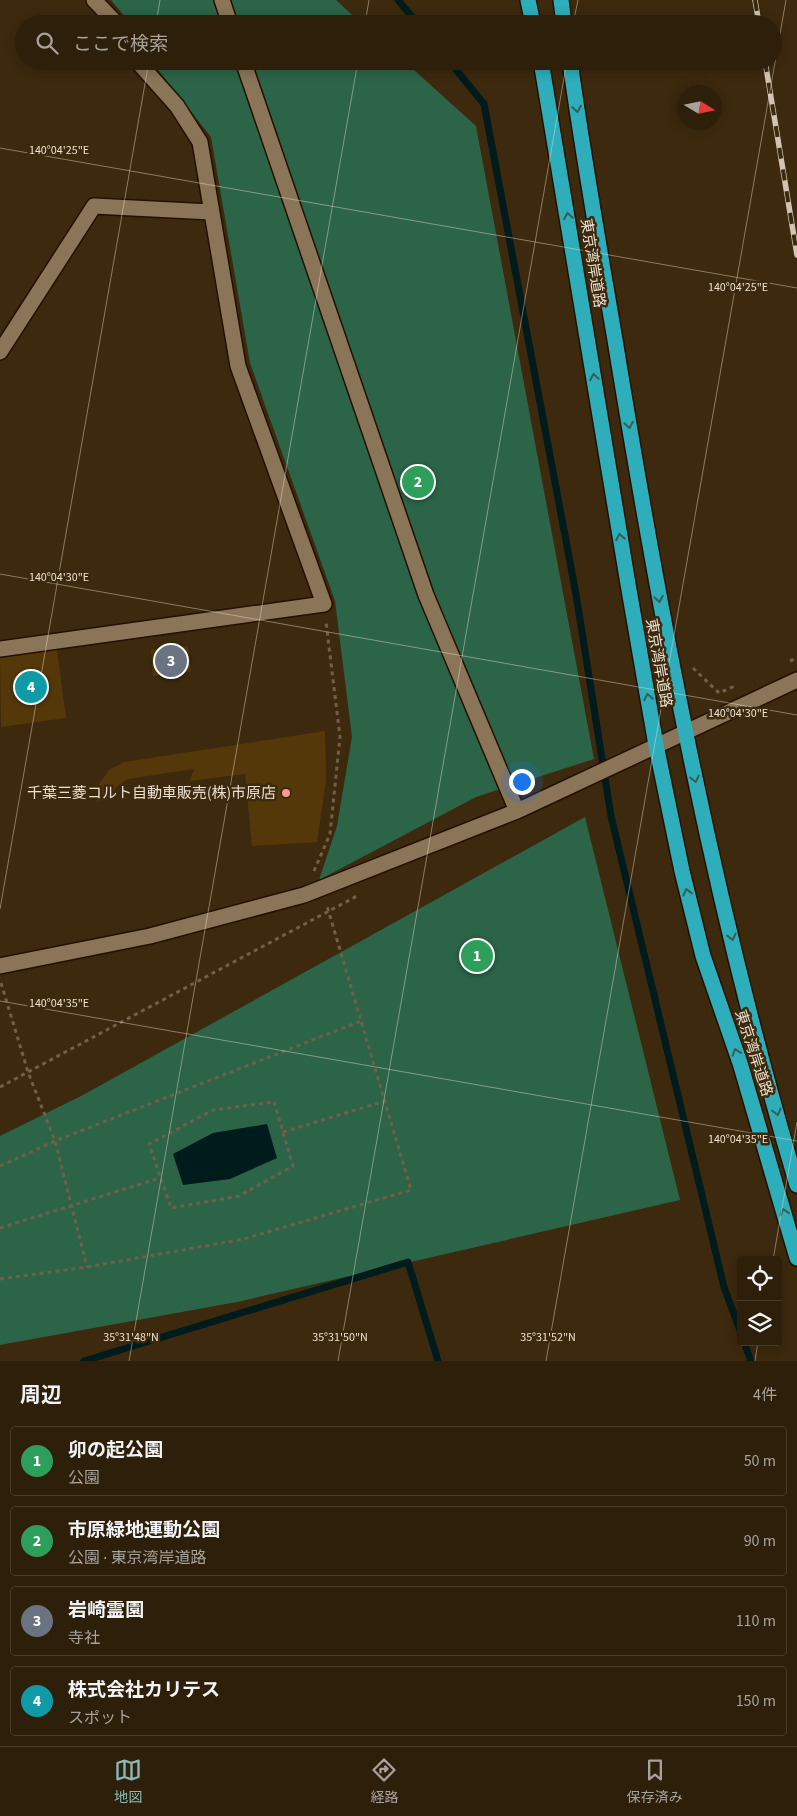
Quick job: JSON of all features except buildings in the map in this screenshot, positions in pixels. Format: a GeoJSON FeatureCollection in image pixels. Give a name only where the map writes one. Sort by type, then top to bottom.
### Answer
{"type":"FeatureCollection","features":[{"type":"Feature","properties":{"kind":"highway"},"geometry":{"type":"LineString","coordinates":[[528,0],[531,15]]}},
{"type":"Feature","properties":{"kind":"highway"},"geometry":{"type":"LineString","coordinates":[[561,0],[563,15]]}},
{"type":"Feature","properties":{"kind":"highway","name":"東京湾岸道路"},"geometry":{"type":"LineString","coordinates":[[543,70],[656,745],[703,956],[740,1063],[797,1258]]}},
{"type":"Feature","properties":{"kind":"highway","name":"東京湾岸道路"},"geometry":{"type":"LineString","coordinates":[[571,70],[636,470],[684,732],[740,972],[797,1184]]}},
{"type":"Feature","properties":{"kind":"street"},"geometry":{"type":"LineString","coordinates":[[94,0],[108,15]]}},
{"type":"Feature","properties":{"kind":"street"},"geometry":{"type":"LineString","coordinates":[[222,0],[227,15]]}},
{"type":"Feature","properties":{"kind":"street"},"geometry":{"type":"LineString","coordinates":[[0,648],[324,604],[238,366],[200,142],[178,106],[144,70]]}},
{"type":"Feature","properties":{"kind":"street"},"geometry":{"type":"LineString","coordinates":[[246,70],[426,595],[517,811]]}},
{"type":"Feature","properties":{"kind":"street"},"geometry":{"type":"LineString","coordinates":[[0,352],[94,206],[211,212]]}},
{"type":"Feature","properties":{"kind":"street"},"geometry":{"type":"LineString","coordinates":[[0,966],[150,936],[304,895],[517,811],[797,680]]}},
{"type":"Feature","properties":{"kind":"path"},"geometry":{"type":"LineString","coordinates":[[304,895],[330,834],[340,737],[324,604]]}},
{"type":"Feature","properties":{"kind":"path"},"geometry":{"type":"LineString","coordinates":[[788,662],[797,658]]}},
{"type":"Feature","properties":{"kind":"path"},"geometry":{"type":"LineString","coordinates":[[692,668],[719,693],[745,682]]}},
{"type":"Feature","properties":{"kind":"path"},"geometry":{"type":"LineString","coordinates":[[0,1278],[86,1267],[244,1239],[411,1190],[322,888]]}},
{"type":"Feature","properties":{"kind":"path"},"geometry":{"type":"LineString","coordinates":[[0,1087],[360,895]]}},
{"type":"Feature","properties":{"kind":"path"},"geometry":{"type":"LineString","coordinates":[[0,978],[28,1072],[55,1141],[86,1267]]}},
{"type":"Feature","properties":{"kind":"path"},"geometry":{"type":"LineString","coordinates":[[0,1166],[55,1141],[361,1021]]}},
{"type":"Feature","properties":{"kind":"path"},"geometry":{"type":"LineString","coordinates":[[283,1132],[385,1101]]}},
{"type":"Feature","properties":{"kind":"path"},"geometry":{"type":"LineString","coordinates":[[274,1102],[293,1166],[239,1196],[171,1208],[160,1178],[149,1144],[213,1110],[274,1102]]}},
{"type":"Feature","properties":{"kind":"path"},"geometry":{"type":"LineString","coordinates":[[0,1228],[160,1178]]}},
{"type":"Feature","properties":{"kind":"green space"},"geometry":{"type":"Polygon","coordinates":[[[111,0],[336,0],[352,15],[124,15],[111,0]]]}},
{"type":"Feature","properties":{"kind":"green space"},"geometry":{"type":"Polygon","coordinates":[[[158,70],[414,70],[476,126],[594,759],[476,797],[319,880],[337,826],[352,737],[335,601],[250,363],[211,137],[158,70]]]}},
{"type":"Feature","properties":{"kind":"green space"},"geometry":{"type":"Polygon","coordinates":[[[585,817],[680,1200],[237,1302],[0,1345],[0,1136],[83,1095],[585,817]]]}},
{"type":"Feature","properties":{"kind":"water"},"geometry":{"type":"Polygon","coordinates":[[[267,1124],[277,1158],[230,1179],[183,1185],[173,1154],[213,1133],[267,1124]]]}},
{"type":"Feature","properties":{"kind":"waterway"},"geometry":{"type":"LineString","coordinates":[[398,0],[410,15]]}},
{"type":"Feature","properties":{"kind":"waterway"},"geometry":{"type":"LineString","coordinates":[[456,70],[484,104],[576,594],[611,816],[724,1287],[737,1322]]}},
{"type":"Feature","properties":{"kind":"waterway"},"geometry":{"type":"LineString","coordinates":[[84,1361],[408,1262],[438,1361]]}},
{"type":"Feature","properties":{"kind":"waterway"},"geometry":{"type":"LineString","coordinates":[[745,1346],[751,1361]]}},
{"type":"Feature","properties":{"kind":"railway"},"geometry":{"type":"LineString","coordinates":[[755,0],[758,15]]}},
{"type":"Feature","properties":{"kind":"railway"},"geometry":{"type":"LineString","coordinates":[[766,70],[797,255]]}},
{"type":"Feature","properties":{"kind":"place","name":"市原緑地運動公園"},"geometry":{"type":"Point","coordinates":[418,482]}},
{"type":"Feature","properties":{"kind":"place","name":"岩崎霊園"},"geometry":{"type":"Point","coordinates":[171,661]}},
{"type":"Feature","properties":{"kind":"place","name":"株式会社カリテス"},"geometry":{"type":"Point","coordinates":[31,687]}},
{"type":"Feature","properties":{"kind":"place","name":"千葉三菱コルト自動車販売(株)市原店"},"geometry":{"type":"Point","coordinates":[286,793]}},
{"type":"Feature","properties":{"kind":"place","name":"卯の起公園"},"geometry":{"type":"Point","coordinates":[477,956]}}]}
